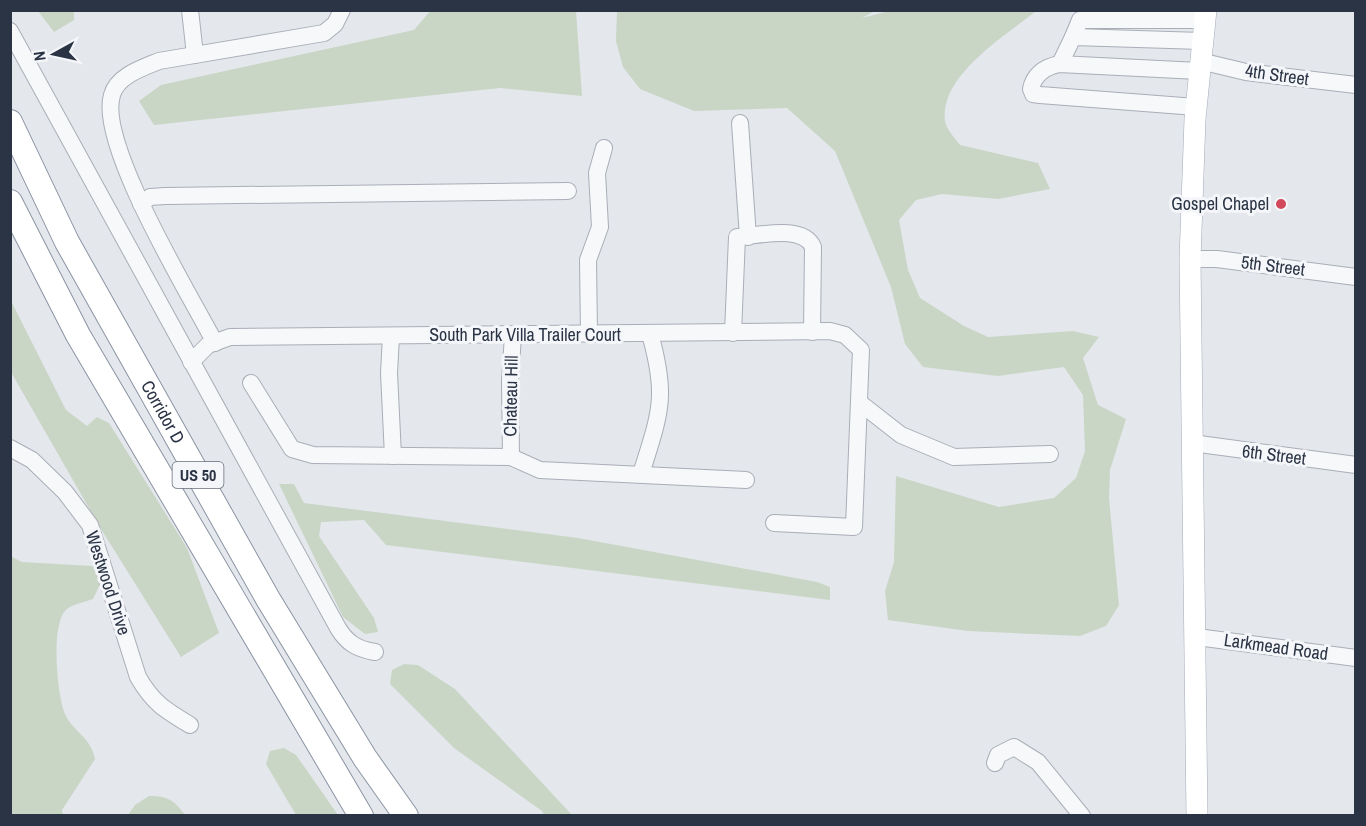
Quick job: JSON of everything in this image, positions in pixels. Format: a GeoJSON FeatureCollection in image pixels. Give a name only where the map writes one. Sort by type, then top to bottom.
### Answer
{"type":"FeatureCollection","features":[{"type":"Feature","properties":{"kind":"highway","name":"Corridor D"},"geometry":{"type":"LineString","coordinates":[[10,122],[67,242],[268,598],[365,758],[406,816]]}},
{"type":"Feature","properties":{"kind":"highway","name":"Corridor D"},"geometry":{"type":"LineString","coordinates":[[10,202],[78,335],[361,816]]}},
{"type":"Feature","properties":{"kind":"main road"},"geometry":{"type":"LineString","coordinates":[[1197,816],[1197,637],[1190,259],[1196,107],[1205,15]]}},
{"type":"Feature","properties":{"kind":"street"},"geometry":{"type":"LineString","coordinates":[[190,10],[195,54]]}},
{"type":"Feature","properties":{"kind":"street"},"geometry":{"type":"LineString","coordinates":[[214,343],[130,180],[110,113],[112,94],[122,80],[135,71],[159,61],[324,33],[335,24],[342,10]]}},
{"type":"Feature","properties":{"kind":"street"},"geometry":{"type":"LineString","coordinates":[[1060,64],[1080,20],[1205,15]]}},
{"type":"Feature","properties":{"kind":"street"},"geometry":{"type":"LineString","coordinates":[[10,31],[346,641],[361,650],[375,652]]}},
{"type":"Feature","properties":{"kind":"street"},"geometry":{"type":"LineString","coordinates":[[1073,38],[1200,58]]}},
{"type":"Feature","properties":{"kind":"street"},"geometry":{"type":"LineString","coordinates":[[1196,107],[1033,94],[1031,89],[1036,77],[1044,69],[1060,64],[1200,58]]}},
{"type":"Feature","properties":{"kind":"street","name":"4th Street"},"geometry":{"type":"LineString","coordinates":[[1200,58],[1246,72],[1356,85]]}},
{"type":"Feature","properties":{"kind":"street"},"geometry":{"type":"LineString","coordinates":[[740,123],[747,237]]}},
{"type":"Feature","properties":{"kind":"street"},"geometry":{"type":"LineString","coordinates":[[589,334],[588,260],[600,227],[597,173],[604,148]]}},
{"type":"Feature","properties":{"kind":"street"},"geometry":{"type":"LineString","coordinates":[[141,204],[150,197],[165,196],[568,191]]}},
{"type":"Feature","properties":{"kind":"street"},"geometry":{"type":"LineString","coordinates":[[733,333],[737,237],[782,234],[804,235],[813,247],[812,332]]}},
{"type":"Feature","properties":{"kind":"street","name":"5th Street"},"geometry":{"type":"LineString","coordinates":[[1190,259],[1217,259],[1356,277]]}},
{"type":"Feature","properties":{"kind":"street","name":"South Park Villa Trailer Court"},"geometry":{"type":"LineString","coordinates":[[191,362],[208,345],[230,337],[812,332],[845,335],[861,350],[860,403]]}},
{"type":"Feature","properties":{"kind":"street"},"geometry":{"type":"LineString","coordinates":[[641,474],[657,423],[662,396],[660,371],[650,334]]}},
{"type":"Feature","properties":{"kind":"street","name":"Chateau Hill"},"geometry":{"type":"LineString","coordinates":[[511,457],[510,381],[513,335]]}},
{"type":"Feature","properties":{"kind":"street"},"geometry":{"type":"LineString","coordinates":[[391,336],[389,373],[393,456]]}},
{"type":"Feature","properties":{"kind":"street","name":"Chateau Hill"},"geometry":{"type":"LineString","coordinates":[[250,383],[292,448],[313,455],[511,457],[540,470],[641,474],[663,478],[746,480]]}},
{"type":"Feature","properties":{"kind":"street"},"geometry":{"type":"LineString","coordinates":[[860,403],[901,435],[954,457],[1050,454]]}},
{"type":"Feature","properties":{"kind":"street"},"geometry":{"type":"LineString","coordinates":[[774,523],[854,527],[860,403]]}},
{"type":"Feature","properties":{"kind":"street","name":"6th Street"},"geometry":{"type":"LineString","coordinates":[[1192,442],[1356,465]]}},
{"type":"Feature","properties":{"kind":"street","name":"Westwood Drive"},"geometry":{"type":"LineString","coordinates":[[10,448],[33,460],[65,492],[90,525],[138,676],[147,694],[159,707],[190,725]]}},
{"type":"Feature","properties":{"kind":"street","name":"Larkmead Road"},"geometry":{"type":"LineString","coordinates":[[1197,637],[1356,658]]}},
{"type":"Feature","properties":{"kind":"street"},"geometry":{"type":"LineString","coordinates":[[995,763],[998,755],[1014,747],[1038,762],[1082,816]]}},
{"type":"Feature","properties":{"kind":"green space"},"geometry":{"type":"Polygon","coordinates":[[[431,10],[576,11],[582,96],[500,88],[154,125],[139,101],[161,85],[414,30],[431,10]]]}},
{"type":"Feature","properties":{"kind":"green space"},"geometry":{"type":"Polygon","coordinates":[[[38,11],[74,11],[74,20],[54,32],[38,11]]]}},
{"type":"Feature","properties":{"kind":"green space"},"geometry":{"type":"Polygon","coordinates":[[[617,11],[875,11],[862,18],[889,11],[1036,11],[992,45],[963,73],[952,88],[946,104],[945,121],[960,145],[1038,163],[1050,189],[998,199],[942,194],[916,200],[899,220],[908,270],[920,298],[964,326],[988,337],[1073,331],[1099,337],[1083,358],[1098,405],[1126,419],[1110,470],[1109,498],[1119,605],[1106,626],[1080,636],[968,631],[888,620],[885,591],[894,562],[896,476],[999,507],[1054,498],[1076,478],[1085,451],[1083,395],[1064,367],[998,376],[923,367],[905,344],[891,287],[835,151],[787,108],[694,111],[640,89],[623,67],[616,41],[617,11]]]}},
{"type":"Feature","properties":{"kind":"green space"},"geometry":{"type":"Polygon","coordinates":[[[10,299],[66,410],[87,426],[97,417],[109,423],[187,548],[219,633],[181,657],[101,529],[11,372],[10,299]]]}},
{"type":"Feature","properties":{"kind":"green space"},"geometry":{"type":"Polygon","coordinates":[[[279,484],[294,484],[304,503],[578,538],[817,582],[830,587],[830,600],[386,545],[364,520],[321,522],[319,536],[374,618],[378,632],[365,634],[343,617],[279,484]]]}},
{"type":"Feature","properties":{"kind":"green space"},"geometry":{"type":"Polygon","coordinates":[[[10,556],[22,562],[92,566],[104,576],[93,599],[67,609],[58,628],[57,659],[62,705],[72,726],[90,745],[95,759],[62,810],[63,815],[11,815],[10,556]]]}},
{"type":"Feature","properties":{"kind":"green space"},"geometry":{"type":"Polygon","coordinates":[[[404,664],[418,665],[455,689],[572,815],[544,815],[542,811],[454,748],[390,684],[392,670],[404,664]]]}},
{"type":"Feature","properties":{"kind":"green space"},"geometry":{"type":"Polygon","coordinates":[[[284,748],[296,755],[338,815],[296,815],[266,764],[270,751],[284,748]]]}},
{"type":"Feature","properties":{"kind":"green space"},"geometry":{"type":"Polygon","coordinates":[[[149,796],[170,800],[185,815],[128,815],[135,805],[149,796]]]}},
{"type":"Feature","properties":{"kind":"place","name":"Gospel Chapel"},"geometry":{"type":"Point","coordinates":[1281,204]}}]}
